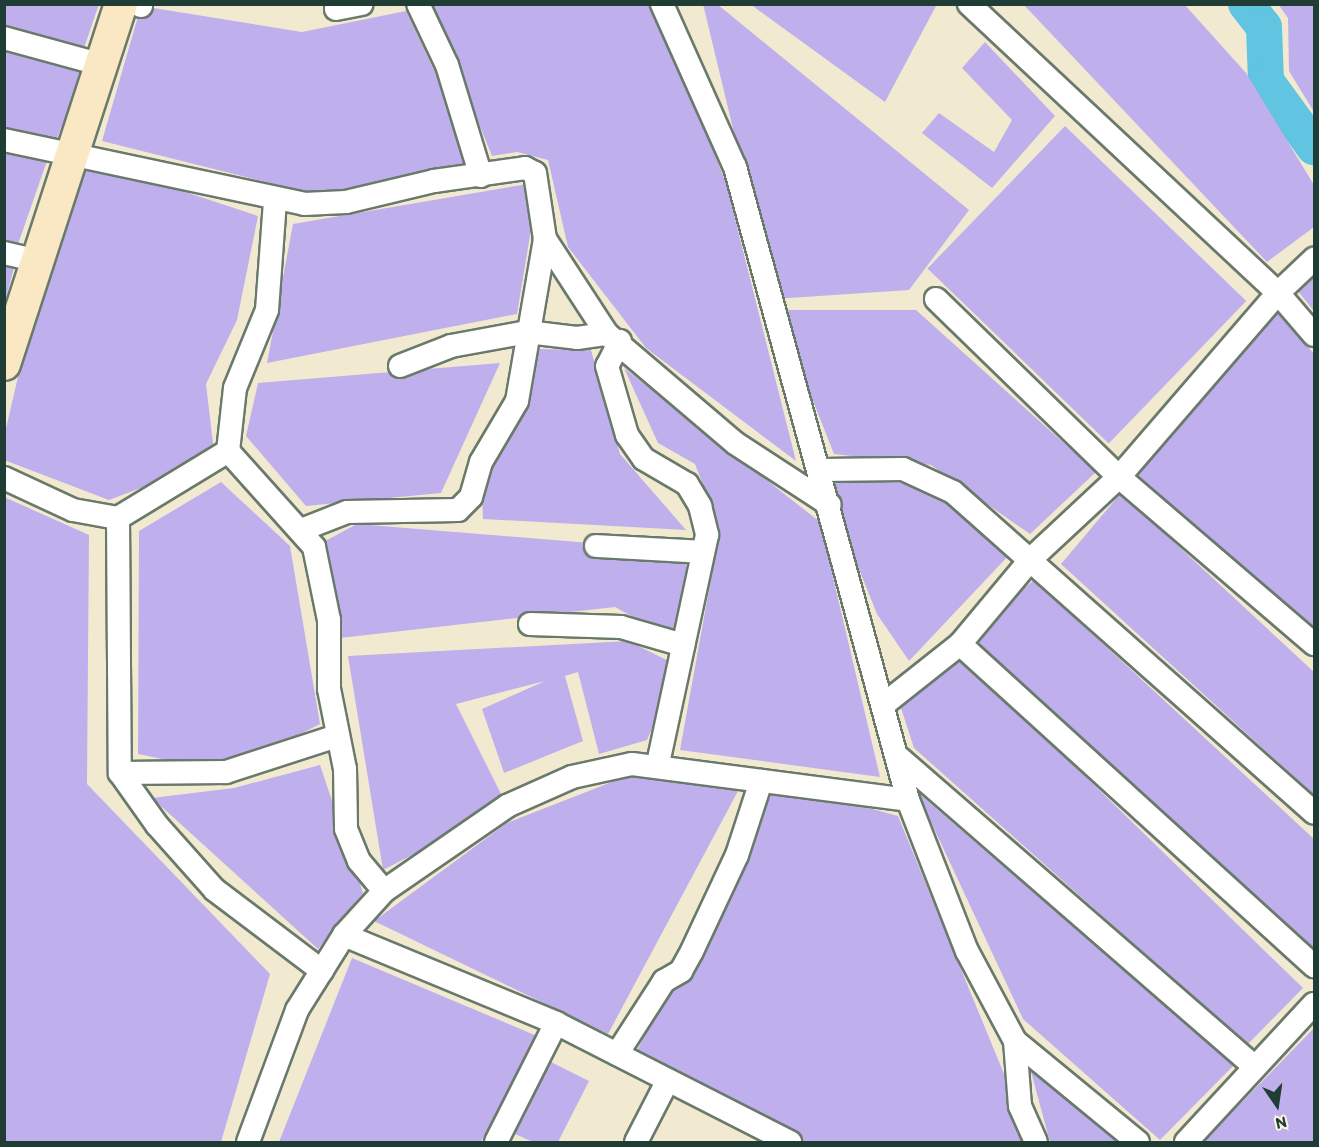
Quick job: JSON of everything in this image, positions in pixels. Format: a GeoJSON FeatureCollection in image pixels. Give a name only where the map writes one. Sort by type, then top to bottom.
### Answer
{"type":"FeatureCollection","features":[{"type":"Feature","properties":{"kind":"main road"},"geometry":{"type":"LineString","coordinates":[[4,363],[99,64],[134,5]]}},
{"type":"Feature","properties":{"kind":"street"},"geometry":{"type":"LineString","coordinates":[[336,9],[362,4]]}},
{"type":"Feature","properties":{"kind":"street"},"geometry":{"type":"LineString","coordinates":[[418,4],[447,65],[481,176]]}},
{"type":"Feature","properties":{"kind":"street"},"geometry":{"type":"LineString","coordinates":[[662,4],[735,167],[822,470],[908,800],[967,951],[1015,1041],[1138,1143]]}},
{"type":"Feature","properties":{"kind":"street"},"geometry":{"type":"LineString","coordinates":[[969,4],[1278,293],[1314,336]]}},
{"type":"Feature","properties":{"kind":"street"},"geometry":{"type":"LineString","coordinates":[[4,39],[99,64]]}},
{"type":"Feature","properties":{"kind":"street"},"geometry":{"type":"LineString","coordinates":[[4,140],[275,201],[346,202],[434,181],[525,168],[535,173],[545,239],[527,332],[517,402],[481,462],[464,506],[347,512],[301,530]]}},
{"type":"Feature","properties":{"kind":"street"},"geometry":{"type":"LineString","coordinates":[[275,201],[267,310],[235,388],[228,451],[301,530],[314,548],[329,620],[329,689],[345,769],[346,829],[359,861],[384,891]]}},
{"type":"Feature","properties":{"kind":"street"},"geometry":{"type":"LineString","coordinates":[[545,239],[614,338],[735,443],[830,505]]}},
{"type":"Feature","properties":{"kind":"street"},"geometry":{"type":"LineString","coordinates":[[4,253],[38,261]]}},
{"type":"Feature","properties":{"kind":"street"},"geometry":{"type":"LineString","coordinates":[[883,705],[960,644],[1032,558],[1119,477],[1278,293],[1314,259]]}},
{"type":"Feature","properties":{"kind":"street"},"geometry":{"type":"LineString","coordinates":[[936,299],[1119,477],[1314,644]]}},
{"type":"Feature","properties":{"kind":"street"},"geometry":{"type":"LineString","coordinates":[[400,366],[451,346],[527,332],[577,338],[614,338]]}},
{"type":"Feature","properties":{"kind":"street"},"geometry":{"type":"LineString","coordinates":[[614,338],[607,366],[627,435],[644,459],[687,484],[705,520],[703,552],[658,764]]}},
{"type":"Feature","properties":{"kind":"street"},"geometry":{"type":"LineString","coordinates":[[4,478],[73,510],[118,518],[228,451]]}},
{"type":"Feature","properties":{"kind":"street"},"geometry":{"type":"LineString","coordinates":[[822,470],[903,469],[926,476],[1032,558],[1314,813]]}},
{"type":"Feature","properties":{"kind":"street"},"geometry":{"type":"LineString","coordinates":[[118,518],[120,773],[157,825],[214,890],[322,971]]}},
{"type":"Feature","properties":{"kind":"street"},"geometry":{"type":"LineString","coordinates":[[596,546],[703,552]]}},
{"type":"Feature","properties":{"kind":"street"},"geometry":{"type":"LineString","coordinates":[[530,624],[621,627],[684,645]]}},
{"type":"Feature","properties":{"kind":"street"},"geometry":{"type":"LineString","coordinates":[[960,644],[1314,966]]}},
{"type":"Feature","properties":{"kind":"street"},"geometry":{"type":"LineString","coordinates":[[120,773],[226,772],[338,736]]}},
{"type":"Feature","properties":{"kind":"street"},"geometry":{"type":"LineString","coordinates":[[896,755],[1254,1066]]}},
{"type":"Feature","properties":{"kind":"street"},"geometry":{"type":"LineString","coordinates":[[248,1143],[297,1010],[344,935],[384,891],[507,806],[572,777],[658,764],[762,781],[908,800]]}},
{"type":"Feature","properties":{"kind":"street"},"geometry":{"type":"LineString","coordinates":[[617,1054],[664,981],[681,971],[692,951],[737,855],[762,781]]}},
{"type":"Feature","properties":{"kind":"street"},"geometry":{"type":"LineString","coordinates":[[344,935],[556,1023],[667,1082],[790,1143]]}},
{"type":"Feature","properties":{"kind":"street"},"geometry":{"type":"LineString","coordinates":[[1186,1143],[1254,1066],[1314,1004]]}},
{"type":"Feature","properties":{"kind":"street"},"geometry":{"type":"LineString","coordinates":[[496,1143],[556,1023]]}},
{"type":"Feature","properties":{"kind":"street"},"geometry":{"type":"LineString","coordinates":[[1015,1041],[1020,1106],[1036,1143]]}},
{"type":"Feature","properties":{"kind":"street"},"geometry":{"type":"LineString","coordinates":[[636,1143],[667,1082]]}},
{"type":"Feature","properties":{"kind":"building"},"geometry":{"type":"Polygon","coordinates":[[[4,4],[99,4],[83,51],[4,29],[4,4]]]}},
{"type":"Feature","properties":{"kind":"building"},"geometry":{"type":"Polygon","coordinates":[[[431,4],[654,4],[726,183],[796,461],[646,348],[568,247],[548,160],[517,152],[492,156],[431,4]]]}},
{"type":"Feature","properties":{"kind":"building"},"geometry":{"type":"Polygon","coordinates":[[[703,4],[717,4],[969,210],[909,290],[774,299],[703,4]]]}},
{"type":"Feature","properties":{"kind":"building"},"geometry":{"type":"Polygon","coordinates":[[[750,4],[937,4],[885,102],[750,4]]]}},
{"type":"Feature","properties":{"kind":"building"},"geometry":{"type":"Polygon","coordinates":[[[1023,4],[1184,4],[1246,73],[1314,185],[1314,227],[1267,262],[1023,4]]]}},
{"type":"Feature","properties":{"kind":"building"},"geometry":{"type":"Polygon","coordinates":[[[1278,4],[1314,4],[1314,112],[1289,71],[1288,18],[1278,4]]]}},
{"type":"Feature","properties":{"kind":"building"},"geometry":{"type":"Polygon","coordinates":[[[141,6],[302,32],[406,11],[477,161],[346,202],[102,141],[141,6]]]}},
{"type":"Feature","properties":{"kind":"building"},"geometry":{"type":"Polygon","coordinates":[[[985,42],[1055,116],[992,188],[922,133],[939,113],[994,152],[1012,120],[962,68],[985,42]]]}},
{"type":"Feature","properties":{"kind":"building"},"geometry":{"type":"Polygon","coordinates":[[[5,49],[84,71],[55,143],[5,132],[5,49]]]}},
{"type":"Feature","properties":{"kind":"building"},"geometry":{"type":"Polygon","coordinates":[[[1065,126],[1246,301],[1109,443],[927,268],[1065,126]]]}},
{"type":"Feature","properties":{"kind":"building"},"geometry":{"type":"Polygon","coordinates":[[[4,151],[47,161],[17,247],[4,244],[4,151]]]}},
{"type":"Feature","properties":{"kind":"building"},"geometry":{"type":"Polygon","coordinates":[[[70,154],[258,216],[237,320],[206,384],[215,460],[109,500],[4,460],[4,437],[70,154]]]}},
{"type":"Feature","properties":{"kind":"building"},"geometry":{"type":"Polygon","coordinates":[[[539,182],[517,314],[267,363],[293,224],[539,182]]]}},
{"type":"Feature","properties":{"kind":"building"},"geometry":{"type":"Polygon","coordinates":[[[4,266],[14,268],[5,301],[4,301],[4,266]]]}},
{"type":"Feature","properties":{"kind":"building"},"geometry":{"type":"Polygon","coordinates":[[[1314,274],[1314,311],[1297,290],[1314,274]]]}},
{"type":"Feature","properties":{"kind":"building"},"geometry":{"type":"Polygon","coordinates":[[[1270,302],[1314,354],[1314,638],[1128,485],[1270,302]]]}},
{"type":"Feature","properties":{"kind":"building"},"geometry":{"type":"Polygon","coordinates":[[[777,310],[916,310],[1096,472],[1030,534],[931,465],[834,454],[777,310]]]}},
{"type":"Feature","properties":{"kind":"building"},"geometry":{"type":"Polygon","coordinates":[[[539,349],[591,350],[620,454],[686,530],[483,519],[481,462],[528,407],[539,349]]]}},
{"type":"Feature","properties":{"kind":"building"},"geometry":{"type":"Polygon","coordinates":[[[500,363],[441,493],[306,506],[246,436],[258,383],[500,363]]]}},
{"type":"Feature","properties":{"kind":"building"},"geometry":{"type":"Polygon","coordinates":[[[624,368],[820,522],[880,777],[680,750],[720,529],[695,464],[658,443],[624,368]]]}},
{"type":"Feature","properties":{"kind":"building"},"geometry":{"type":"Polygon","coordinates":[[[891,479],[945,501],[1011,553],[909,661],[877,614],[825,484],[891,479]]]}},
{"type":"Feature","properties":{"kind":"building"},"geometry":{"type":"Polygon","coordinates":[[[221,482],[290,546],[320,724],[226,772],[138,754],[139,531],[221,482]]]}},
{"type":"Feature","properties":{"kind":"building"},"geometry":{"type":"Polygon","coordinates":[[[1121,493],[1314,672],[1314,795],[1061,564],[1121,493]]]}},
{"type":"Feature","properties":{"kind":"building"},"geometry":{"type":"Polygon","coordinates":[[[4,497],[89,535],[87,784],[270,974],[221,1142],[4,1142],[4,497]]]}},
{"type":"Feature","properties":{"kind":"building"},"geometry":{"type":"Polygon","coordinates":[[[357,524],[687,551],[683,645],[615,607],[331,639],[314,547],[357,524]]]}},
{"type":"Feature","properties":{"kind":"building"},"geometry":{"type":"Polygon","coordinates":[[[1034,580],[1314,839],[1314,966],[967,636],[1034,580]]]}},
{"type":"Feature","properties":{"kind":"building"},"geometry":{"type":"Polygon","coordinates":[[[628,641],[679,666],[647,740],[599,754],[578,672],[565,676],[583,741],[504,773],[482,709],[545,681],[456,704],[507,806],[383,870],[348,656],[628,641]]]}},
{"type":"Feature","properties":{"kind":"building"},"geometry":{"type":"Polygon","coordinates":[[[954,649],[1303,988],[1247,1045],[914,748],[901,708],[954,649]]]}},
{"type":"Feature","properties":{"kind":"building"},"geometry":{"type":"Polygon","coordinates":[[[658,764],[738,791],[608,1034],[374,921],[507,823],[658,764]]]}},
{"type":"Feature","properties":{"kind":"building"},"geometry":{"type":"Polygon","coordinates":[[[320,765],[363,893],[318,949],[152,798],[234,788],[320,765]]]}},
{"type":"Feature","properties":{"kind":"building"},"geometry":{"type":"Polygon","coordinates":[[[777,783],[898,816],[1032,1142],[793,1142],[631,1062],[777,783]]]}},
{"type":"Feature","properties":{"kind":"building"},"geometry":{"type":"Polygon","coordinates":[[[917,792],[1234,1065],[1160,1140],[1023,1019],[917,792]]]}},
{"type":"Feature","properties":{"kind":"building"},"geometry":{"type":"Polygon","coordinates":[[[352,958],[537,1036],[481,1142],[279,1142],[352,958]]]}},
{"type":"Feature","properties":{"kind":"building"},"geometry":{"type":"Polygon","coordinates":[[[1314,1028],[1314,1142],[1203,1142],[1314,1028]]]}},
{"type":"Feature","properties":{"kind":"building"},"geometry":{"type":"Polygon","coordinates":[[[551,1062],[589,1081],[558,1142],[533,1142],[515,1134],[551,1062]]]}},
{"type":"Feature","properties":{"kind":"building"},"geometry":{"type":"Polygon","coordinates":[[[1030,1068],[1136,1142],[1050,1142],[1030,1068]]]}},
{"type":"Feature","properties":{"kind":"waterway"},"geometry":{"type":"LineString","coordinates":[[1246,4],[1264,27],[1266,81],[1314,147]]}}]}
